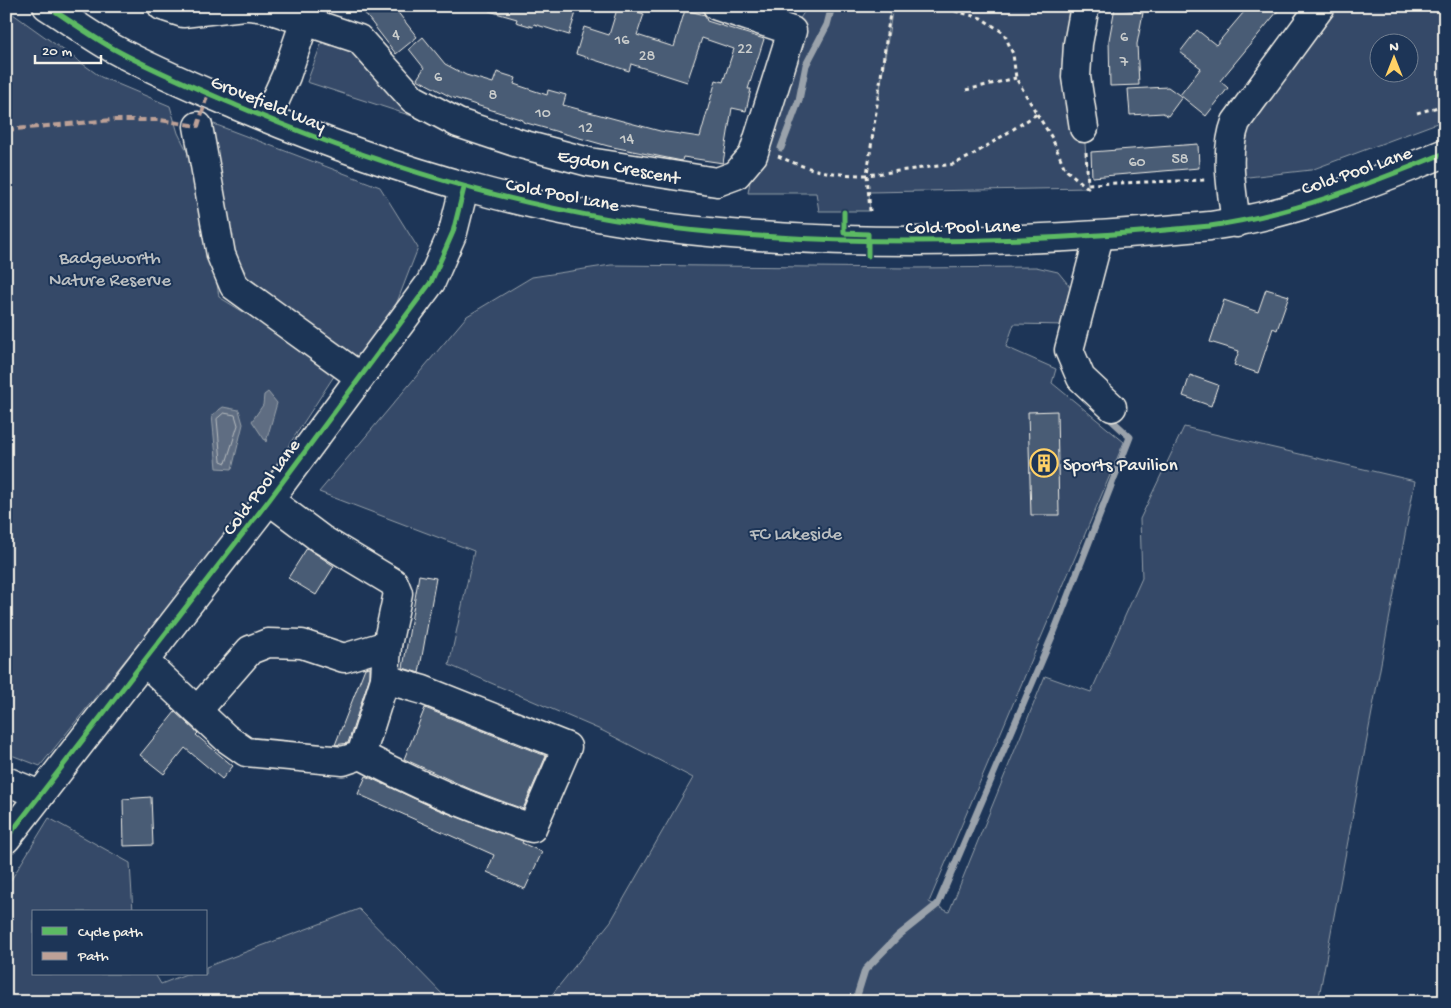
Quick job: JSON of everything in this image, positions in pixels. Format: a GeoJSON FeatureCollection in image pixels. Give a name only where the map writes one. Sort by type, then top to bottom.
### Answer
{"type":"FeatureCollection","features":[{"type":"Feature","properties":{"kind":"street","name":"Grovefield Way"},"geometry":{"type":"LineString","coordinates":[[47,6],[114,49],[267,118],[364,156],[464,188]]}},
{"type":"Feature","properties":{"kind":"street"},"geometry":{"type":"LineString","coordinates":[[162,6],[182,13],[244,6]]}},
{"type":"Feature","properties":{"kind":"street","name":"Egdon Crescent"},"geometry":{"type":"LineString","coordinates":[[250,6],[307,14],[359,39],[422,106],[458,123],[521,144],[589,162],[717,182],[736,175],[744,168],[756,146],[792,31],[717,6]]}},
{"type":"Feature","properties":{"kind":"street"},"geometry":{"type":"LineString","coordinates":[[1084,128],[1076,77],[1078,44],[1085,6]]}},
{"type":"Feature","properties":{"kind":"street"},"geometry":{"type":"LineString","coordinates":[[1236,223],[1230,179],[1230,144],[1236,122],[1321,6]]}},
{"type":"Feature","properties":{"kind":"street"},"geometry":{"type":"LineString","coordinates":[[267,118],[307,14]]}},
{"type":"Feature","properties":{"kind":"street"},"geometry":{"type":"LineString","coordinates":[[198,126],[221,255],[234,286],[360,377]]}},
{"type":"Feature","properties":{"kind":"street","name":"Cold Pool Lane"},"geometry":{"type":"LineString","coordinates":[[6,839],[269,500],[431,282],[453,232],[464,188],[558,210],[718,233],[930,242],[1099,236],[1236,223],[1369,184],[1445,153]]}},
{"type":"Feature","properties":{"kind":"street"},"geometry":{"type":"LineString","coordinates":[[1099,236],[1069,350],[1080,378],[1112,407]]}},
{"type":"Feature","properties":{"kind":"street"},"geometry":{"type":"LineString","coordinates":[[269,500],[321,539],[394,583],[398,592],[387,645],[385,679],[361,755]]}},
{"type":"Feature","properties":{"kind":"street"},"geometry":{"type":"LineString","coordinates":[[197,711],[250,650],[268,644],[302,644],[344,658],[387,645]]}},
{"type":"Feature","properties":{"kind":"street"},"geometry":{"type":"LineString","coordinates":[[144,661],[226,738],[246,752],[343,762],[361,755],[414,783],[484,813],[532,828],[567,747],[424,690],[385,679]]}},
{"type":"Feature","properties":{"kind":"street"},"geometry":{"type":"LineString","coordinates":[[6,781],[40,795]]}},
{"type":"Feature","properties":{"kind":"path"},"geometry":{"type":"LineString","coordinates":[[870,211],[867,175],[891,6]]}},
{"type":"Feature","properties":{"kind":"path"},"geometry":{"type":"LineString","coordinates":[[936,6],[980,18],[997,27],[1010,44],[1016,78],[1052,138],[1065,169],[1088,188],[1084,128]]}},
{"type":"Feature","properties":{"kind":"path"},"geometry":{"type":"LineString","coordinates":[[1435,6],[1445,22]]}},
{"type":"Feature","properties":{"kind":"path"},"geometry":{"type":"LineString","coordinates":[[966,90],[1016,78]]}},
{"type":"Feature","properties":{"kind":"path"},"geometry":{"type":"LineString","coordinates":[[1417,114],[1445,105]]}},
{"type":"Feature","properties":{"kind":"path"},"geometry":{"type":"LineString","coordinates":[[756,146],[803,168],[834,175],[867,175],[954,164],[972,156],[1036,114]]}},
{"type":"Feature","properties":{"kind":"path"},"geometry":{"type":"LineString","coordinates":[[1088,184],[1230,179]]}},
{"type":"Feature","properties":{"kind":"green space"},"geometry":{"type":"Polygon","coordinates":[[[808,6],[891,6],[879,96],[893,6],[1085,6],[1084,129],[1088,188],[869,192],[870,211],[819,211],[816,193],[748,193],[756,146],[792,31],[808,6]]]}},
{"type":"Feature","properties":{"kind":"green space"},"geometry":{"type":"Polygon","coordinates":[[[1324,6],[1435,6],[1445,22],[1445,120],[1311,170],[1230,179],[1230,144],[1324,6]]]}},
{"type":"Feature","properties":{"kind":"green space","name":"Badgeworth Nature Reserve"},"geometry":{"type":"Polygon","coordinates":[[[6,9],[101,77],[170,106],[178,133],[193,163],[209,230],[219,297],[338,370],[247,509],[40,766],[6,753],[6,9]]]}},
{"type":"Feature","properties":{"kind":"green space"},"geometry":{"type":"Polygon","coordinates":[[[323,39],[359,51],[357,59],[386,91],[416,111],[415,117],[307,82],[323,39]]]}},
{"type":"Feature","properties":{"kind":"green space"},"geometry":{"type":"Polygon","coordinates":[[[214,124],[380,187],[418,248],[394,310],[355,367],[258,297],[236,255],[217,185],[208,144],[214,124]]]}},
{"type":"Feature","properties":{"kind":"green space","name":"FC Lakeside"},"geometry":{"type":"Polygon","coordinates":[[[611,265],[910,268],[1036,267],[1058,272],[1072,289],[1067,325],[1014,324],[1006,347],[1056,369],[1052,383],[1124,442],[929,902],[949,912],[1045,676],[1091,692],[1142,578],[1140,519],[1184,427],[1415,481],[1318,1002],[546,1002],[611,921],[693,778],[603,731],[449,665],[474,551],[319,492],[467,316],[532,277],[611,265]]]}},
{"type":"Feature","properties":{"kind":"green space"},"geometry":{"type":"Polygon","coordinates":[[[49,818],[130,863],[133,910],[32,910],[32,976],[156,976],[161,984],[181,976],[208,976],[208,966],[359,909],[450,1002],[6,1002],[6,888],[49,818]]]}},
{"type":"Feature","properties":{"kind":"water"},"geometry":{"type":"Polygon","coordinates":[[[268,392],[277,403],[266,442],[252,421],[263,405],[264,395],[268,392]]]}},
{"type":"Feature","properties":{"kind":"water"},"geometry":{"type":"Polygon","coordinates":[[[223,407],[239,410],[243,424],[232,469],[217,468],[212,415],[223,407]]]}},
{"type":"Feature","properties":{"kind":"building"},"geometry":{"type":"Polygon","coordinates":[[[359,6],[393,6],[417,37],[396,54],[359,6]]]}},
{"type":"Feature","properties":{"kind":"building"},"geometry":{"type":"Polygon","coordinates":[[[490,6],[578,6],[569,35],[534,24],[533,27],[516,22],[517,19],[489,11],[490,6]]]}},
{"type":"Feature","properties":{"kind":"building"},"geometry":{"type":"Polygon","coordinates":[[[618,6],[644,14],[637,35],[674,47],[685,10],[705,15],[707,21],[764,39],[748,89],[751,89],[746,111],[732,108],[723,163],[683,157],[682,161],[608,146],[523,122],[523,120],[451,97],[417,79],[424,68],[409,49],[423,37],[445,64],[466,75],[493,83],[497,72],[516,78],[514,84],[547,95],[548,90],[566,95],[563,105],[660,131],[700,137],[716,80],[723,82],[734,49],[702,38],[687,82],[631,64],[629,71],[576,54],[584,27],[609,35],[618,6]]]}},
{"type":"Feature","properties":{"kind":"building"},"geometry":{"type":"Polygon","coordinates":[[[1249,6],[1282,6],[1220,81],[1228,88],[1206,116],[1180,95],[1201,68],[1180,52],[1197,30],[1216,45],[1249,6]]]}},
{"type":"Feature","properties":{"kind":"building"},"geometry":{"type":"Polygon","coordinates":[[[1115,7],[1143,13],[1137,44],[1139,85],[1110,86],[1109,40],[1115,7]]]}},
{"type":"Feature","properties":{"kind":"building"},"geometry":{"type":"Polygon","coordinates":[[[1168,87],[1182,97],[1168,116],[1163,113],[1130,115],[1128,89],[1168,87]]]}},
{"type":"Feature","properties":{"kind":"building"},"geometry":{"type":"Polygon","coordinates":[[[1198,144],[1199,168],[1092,177],[1091,152],[1198,144]]]}},
{"type":"Feature","properties":{"kind":"building"},"geometry":{"type":"Polygon","coordinates":[[[1266,289],[1289,296],[1277,330],[1273,328],[1258,373],[1234,365],[1239,351],[1210,342],[1224,300],[1258,312],[1266,289]]]}},
{"type":"Feature","properties":{"kind":"building"},"geometry":{"type":"Polygon","coordinates":[[[1190,375],[1218,385],[1211,406],[1183,396],[1190,375]]]}},
{"type":"Feature","properties":{"kind":"building","name":"Sports Pavilion"},"geometry":{"type":"Polygon","coordinates":[[[1057,411],[1059,515],[1031,515],[1028,412],[1057,411]]]}},
{"type":"Feature","properties":{"kind":"building"},"geometry":{"type":"Polygon","coordinates":[[[307,548],[334,566],[316,595],[288,578],[307,548]]]}},
{"type":"Feature","properties":{"kind":"building"},"geometry":{"type":"Polygon","coordinates":[[[419,575],[436,578],[419,673],[403,668],[419,575]]]}},
{"type":"Feature","properties":{"kind":"building"},"geometry":{"type":"Polygon","coordinates":[[[370,667],[370,676],[348,743],[335,745],[365,668],[370,667]]]}},
{"type":"Feature","properties":{"kind":"building"},"geometry":{"type":"Polygon","coordinates":[[[425,708],[546,756],[523,809],[472,790],[404,759],[425,708]]]}},
{"type":"Feature","properties":{"kind":"building"},"geometry":{"type":"Polygon","coordinates":[[[175,712],[198,733],[196,735],[233,766],[222,779],[185,748],[164,774],[140,755],[175,712]]]}},
{"type":"Feature","properties":{"kind":"building"},"geometry":{"type":"Polygon","coordinates":[[[366,776],[439,810],[523,841],[522,843],[542,852],[525,889],[487,872],[494,855],[358,794],[366,776]]]}},
{"type":"Feature","properties":{"kind":"building"},"geometry":{"type":"Polygon","coordinates":[[[151,797],[153,845],[124,846],[123,799],[151,797]]]}},
{"type":"Feature","properties":{"kind":"waterway"},"geometry":{"type":"LineString","coordinates":[[781,148],[799,100],[806,65],[827,25],[832,6]]}},
{"type":"Feature","properties":{"kind":"waterway"},"geometry":{"type":"LineString","coordinates":[[855,1002],[865,970],[898,936],[938,904],[1054,632],[1130,437],[1106,415]]}},
{"type":"Feature","properties":{"kind":"marked path"},"geometry":{"type":"LineString","coordinates":[[6,130],[111,120],[160,120],[198,126],[208,93]]}},
{"type":"Feature","properties":{"kind":"cycle path"},"geometry":{"type":"LineString","coordinates":[[47,6],[105,44],[160,72],[298,131],[415,172],[475,189],[595,217],[719,233],[842,240],[965,241],[1088,236],[1210,226],[1270,214],[1329,197],[1445,153]]}},
{"type":"Feature","properties":{"kind":"cycle path"},"geometry":{"type":"LineString","coordinates":[[6,839],[269,500],[431,282],[453,232],[464,188]]}},
{"type":"Feature","properties":{"kind":"cycle path"},"geometry":{"type":"LineString","coordinates":[[844,212],[844,233],[868,234],[868,256]]}},
{"type":"Feature","properties":{"kind":"place","name":"Sports Pavilion"},"geometry":{"type":"Point","coordinates":[1044,463]}}]}
